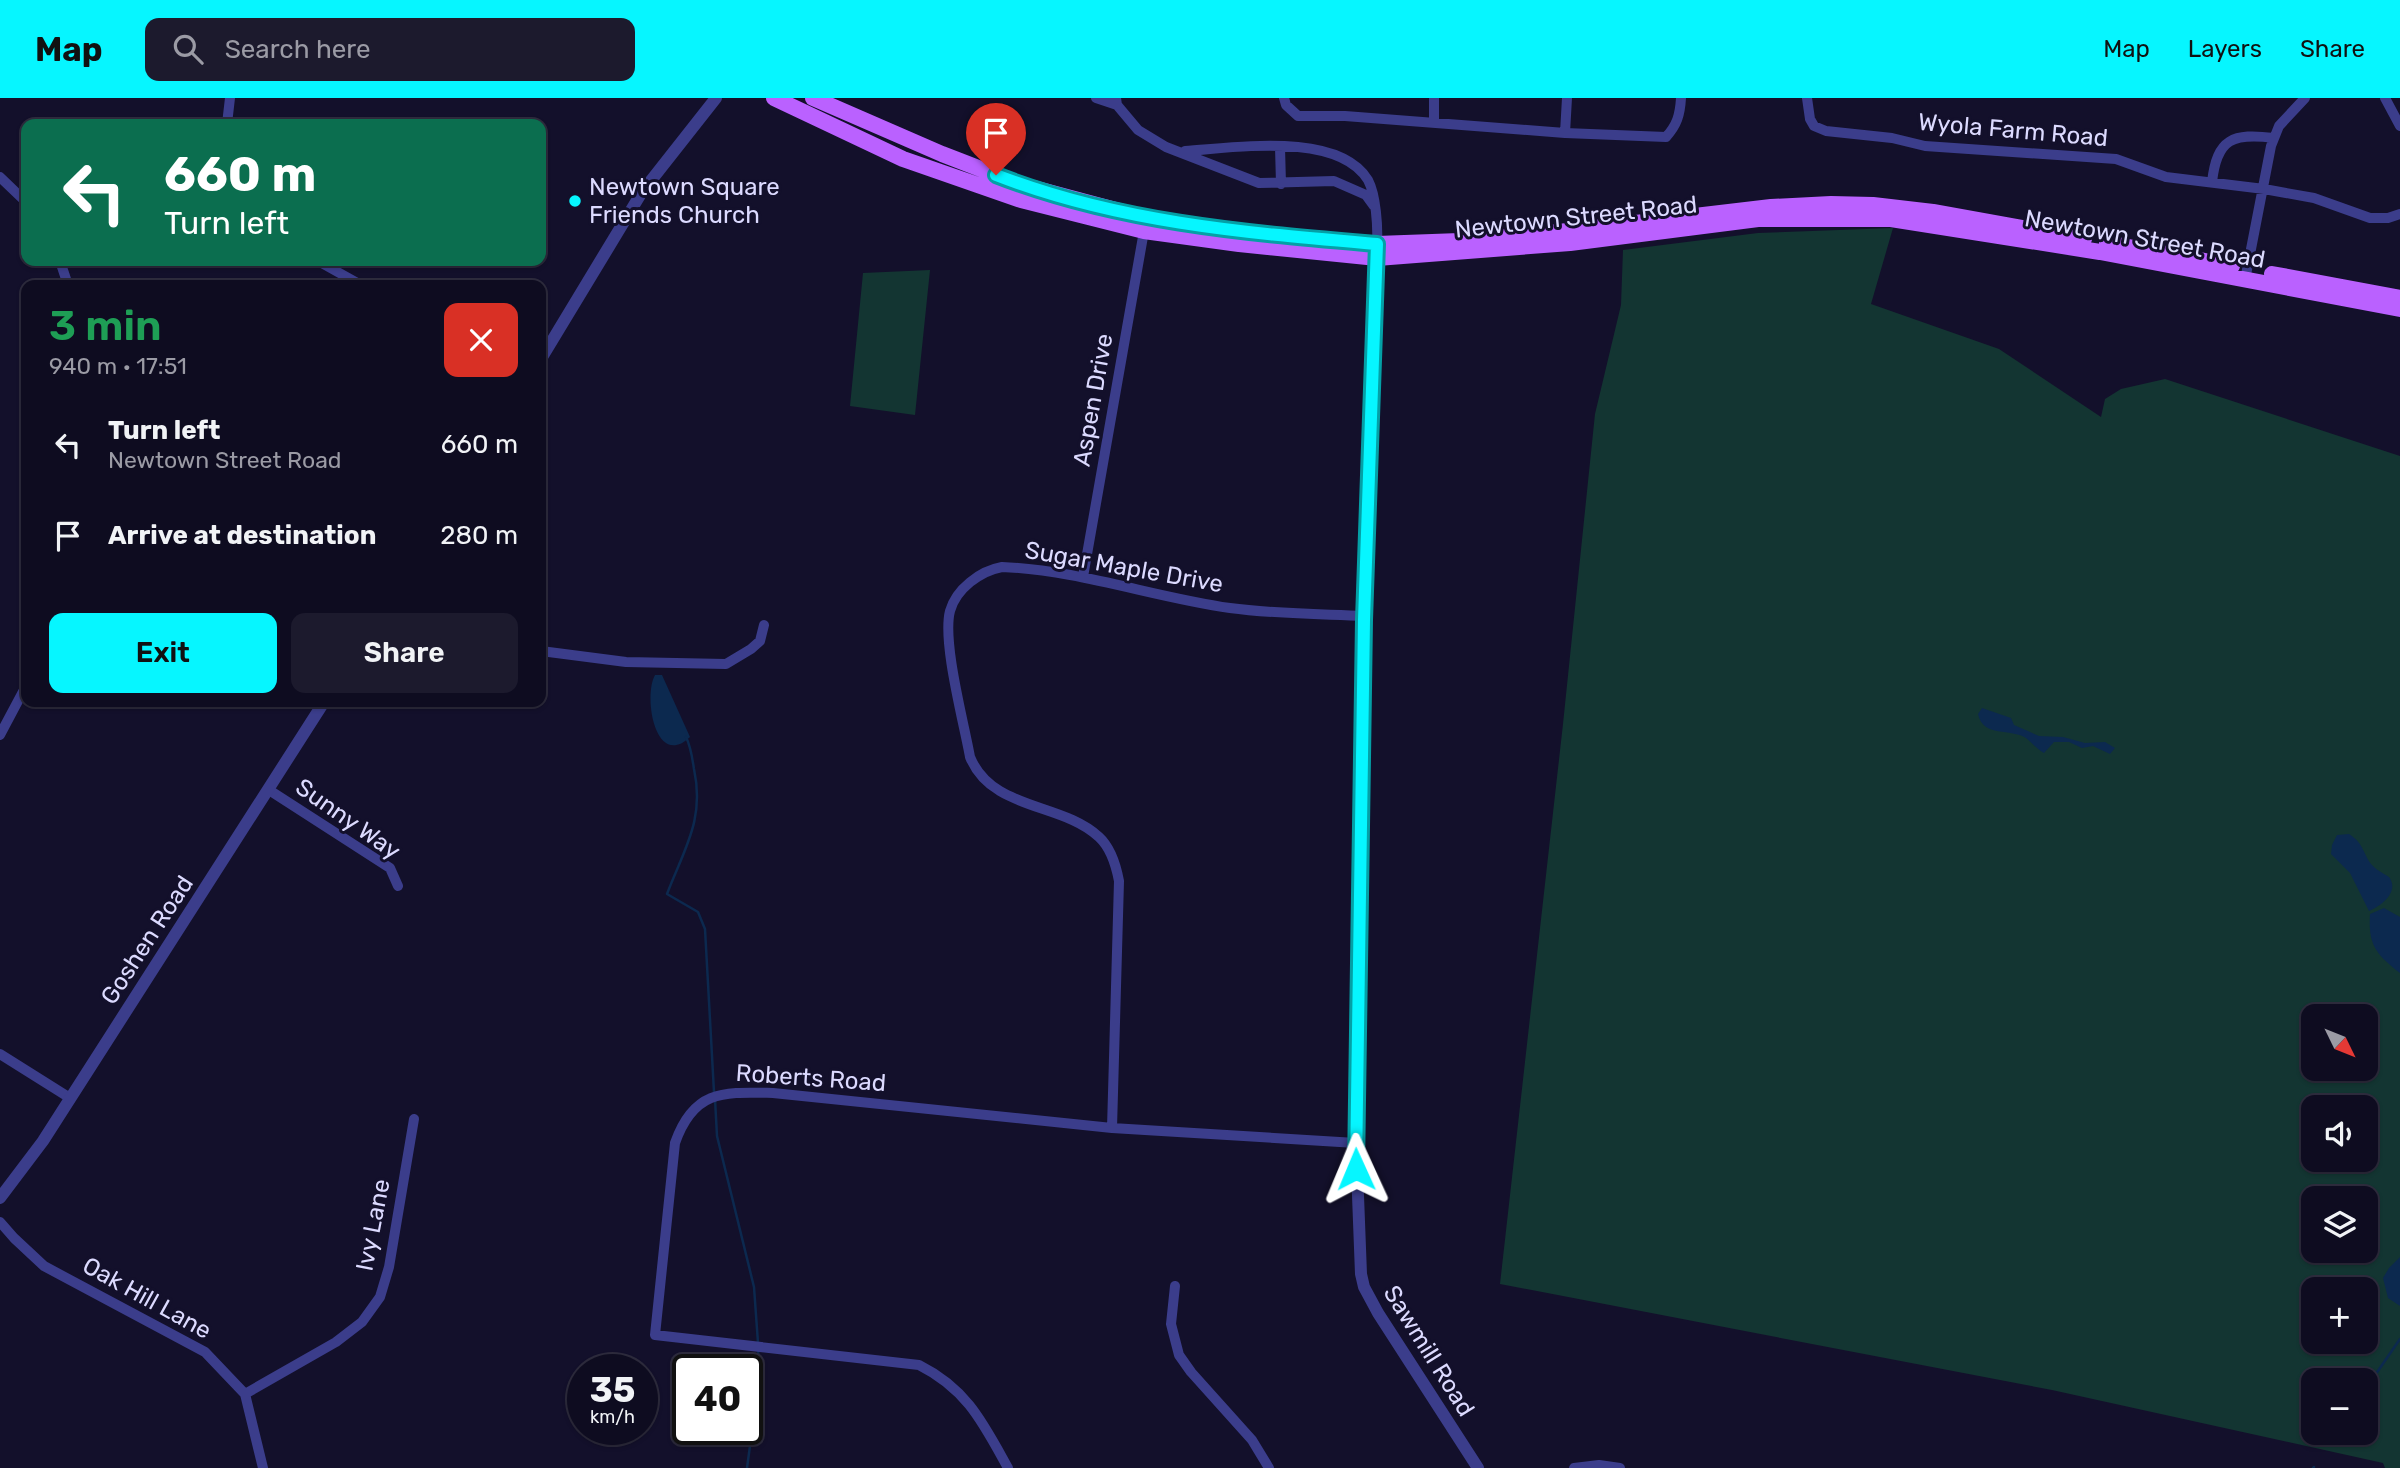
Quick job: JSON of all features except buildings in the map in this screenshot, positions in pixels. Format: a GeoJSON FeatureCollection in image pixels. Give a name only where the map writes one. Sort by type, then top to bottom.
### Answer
{"type":"FeatureCollection","features":[{"type":"Feature","properties":{"kind":"main road","name":"Newtown Street Road"},"geometry":{"type":"LineString","coordinates":[[775,98],[903,159],[1021,200],[1144,231],[1239,244],[1377,251],[1770,207],[1873,205],[1976,219],[2246,274],[2400,309]]}},
{"type":"Feature","properties":{"kind":"main road","name":"Newtown Street Road"},"geometry":{"type":"LineString","coordinates":[[813,98],[1022,185],[1139,216],[1377,251]]}},
{"type":"Feature","properties":{"kind":"main road"},"geometry":{"type":"LineString","coordinates":[[942,173],[946,155]]}},
{"type":"Feature","properties":{"kind":"main road","name":"Newtown Street Road"},"geometry":{"type":"LineString","coordinates":[[2246,274],[2400,298]]}},
{"type":"Feature","properties":{"kind":"street"},"geometry":{"type":"LineString","coordinates":[[228,119],[230,98]]}},
{"type":"Feature","properties":{"kind":"street"},"geometry":{"type":"LineString","coordinates":[[546,351],[642,192],[716,98]]}},
{"type":"Feature","properties":{"kind":"street"},"geometry":{"type":"LineString","coordinates":[[1096,98],[1116,102],[1138,130],[1166,147],[1259,183],[1334,181],[1366,195],[1374,206]]}},
{"type":"Feature","properties":{"kind":"street"},"geometry":{"type":"LineString","coordinates":[[1284,98],[1286,105],[1298,116],[1345,116],[1565,133],[1666,137],[1675,127],[1680,115],[1681,98]]}},
{"type":"Feature","properties":{"kind":"street"},"geometry":{"type":"LineString","coordinates":[[1434,98],[1434,122]]}},
{"type":"Feature","properties":{"kind":"street"},"geometry":{"type":"LineString","coordinates":[[1565,133],[1567,98]]}},
{"type":"Feature","properties":{"kind":"street","name":"Wyola Farm Road"},"geometry":{"type":"LineString","coordinates":[[1807,98],[1810,119],[1814,126],[1826,131],[1892,138],[1925,146],[2116,159],[2166,177],[2314,198],[2370,218],[2400,215]]}},
{"type":"Feature","properties":{"kind":"street"},"geometry":{"type":"LineString","coordinates":[[2246,274],[2274,138],[2279,126],[2305,98]]}},
{"type":"Feature","properties":{"kind":"street"},"geometry":{"type":"LineString","coordinates":[[2385,98],[2400,126]]}},
{"type":"Feature","properties":{"kind":"street"},"geometry":{"type":"LineString","coordinates":[[2212,182],[2215,161],[2225,146],[2236,138],[2247,135],[2274,138]]}},
{"type":"Feature","properties":{"kind":"street"},"geometry":{"type":"LineString","coordinates":[[1181,151],[1280,148],[1326,151],[1345,159],[1369,182],[1374,206],[1377,251]]}},
{"type":"Feature","properties":{"kind":"street"},"geometry":{"type":"LineString","coordinates":[[1280,148],[1281,184]]}},
{"type":"Feature","properties":{"kind":"street"},"geometry":{"type":"LineString","coordinates":[[0,177],[21,197]]}},
{"type":"Feature","properties":{"kind":"street","name":"Aspen Drive"},"geometry":{"type":"LineString","coordinates":[[1083,578],[1144,231]]}},
{"type":"Feature","properties":{"kind":"street","name":"Sawmill Road"},"geometry":{"type":"LineString","coordinates":[[1377,251],[1364,616],[1356,1143],[1360,1262],[1364,1287],[1378,1312],[1478,1468]]}},
{"type":"Feature","properties":{"kind":"street"},"geometry":{"type":"LineString","coordinates":[[334,266],[354,280]]}},
{"type":"Feature","properties":{"kind":"street","name":"Sugar Maple Drive"},"geometry":{"type":"LineString","coordinates":[[1112,1128],[1119,881],[1116,866],[1101,838],[1087,828],[993,788],[975,770],[970,757],[948,636],[950,610],[969,583],[989,569],[1013,567],[1228,607],[1281,613],[1364,616]]}},
{"type":"Feature","properties":{"kind":"street"},"geometry":{"type":"LineString","coordinates":[[546,652],[626,662],[726,664],[760,641],[764,625]]}},
{"type":"Feature","properties":{"kind":"street"},"geometry":{"type":"LineString","coordinates":[[0,735],[21,695]]}},
{"type":"Feature","properties":{"kind":"street","name":"Goshen Road"},"geometry":{"type":"LineString","coordinates":[[0,1198],[43,1141],[321,707]]}},
{"type":"Feature","properties":{"kind":"street","name":"Sunny Way"},"geometry":{"type":"LineString","coordinates":[[269,790],[390,869],[398,886]]}},
{"type":"Feature","properties":{"kind":"street"},"geometry":{"type":"LineString","coordinates":[[0,1054],[70,1098]]}},
{"type":"Feature","properties":{"kind":"street","name":"Roberts Road"},"geometry":{"type":"LineString","coordinates":[[1008,1468],[972,1406],[953,1386],[919,1365],[655,1335],[675,1143],[682,1124],[696,1106],[725,1092],[774,1093],[1112,1128],[1356,1143]]}},
{"type":"Feature","properties":{"kind":"street","name":"Ivy Lane"},"geometry":{"type":"LineString","coordinates":[[245,1394],[336,1342],[362,1322],[380,1297],[389,1267],[414,1119]]}},
{"type":"Feature","properties":{"kind":"street","name":"Oak Hill Lane"},"geometry":{"type":"LineString","coordinates":[[0,1222],[44,1266],[205,1352],[245,1394],[263,1468]]}},
{"type":"Feature","properties":{"kind":"street"},"geometry":{"type":"LineString","coordinates":[[1175,1286],[1171,1324],[1179,1355],[1252,1440],[1269,1468]]}},
{"type":"Feature","properties":{"kind":"street"},"geometry":{"type":"LineString","coordinates":[[1574,1468],[1599,1465],[1620,1468]]}},
{"type":"Feature","properties":{"kind":"green space"},"geometry":{"type":"Polygon","coordinates":[[[1893,228],[1871,304],[1999,349],[2101,417],[2105,399],[2121,389],[2165,379],[2400,456],[2400,1468],[2385,1468],[2383,1463],[2301,1445],[2378,1445],[2378,1368],[2301,1368],[2301,1445],[2052,1390],[1500,1284],[1595,414],[1621,305],[1623,250],[1758,233],[1893,228]]]}},
{"type":"Feature","properties":{"kind":"green space"},"geometry":{"type":"Polygon","coordinates":[[[930,270],[915,415],[850,406],[863,273],[930,270]]]}},
{"type":"Feature","properties":{"kind":"water"},"geometry":{"type":"Polygon","coordinates":[[[655,675],[662,675],[690,737],[678,745],[668,744],[660,737],[655,726],[650,698],[655,675]]]}},
{"type":"Feature","properties":{"kind":"water"},"geometry":{"type":"Polygon","coordinates":[[[1982,708],[2011,718],[2014,725],[2039,736],[2063,737],[2085,743],[2105,742],[2115,748],[2110,754],[2093,746],[2082,748],[2069,742],[2054,742],[2044,753],[2020,735],[1991,730],[1985,726],[1978,714],[1982,708]]]}},
{"type":"Feature","properties":{"kind":"water"},"geometry":{"type":"Polygon","coordinates":[[[2349,834],[2360,844],[2371,864],[2389,877],[2392,883],[2388,898],[2369,911],[2350,873],[2331,854],[2337,835],[2349,834]]]}},
{"type":"Feature","properties":{"kind":"water"},"geometry":{"type":"Polygon","coordinates":[[[2384,908],[2400,917],[2400,973],[2379,954],[2370,934],[2370,914],[2384,908]]]}},
{"type":"Feature","properties":{"kind":"water"},"geometry":{"type":"Polygon","coordinates":[[[2400,1257],[2400,1306],[2388,1298],[2383,1278],[2400,1257]]]}},
{"type":"Feature","properties":{"kind":"waterway"},"geometry":{"type":"LineString","coordinates":[[686,737],[693,760],[697,804],[691,834],[667,894],[698,912],[705,929],[714,1092]]}},
{"type":"Feature","properties":{"kind":"waterway"},"geometry":{"type":"LineString","coordinates":[[715,1099],[717,1136],[754,1287],[758,1343]]}},
{"type":"Feature","properties":{"kind":"waterway"},"geometry":{"type":"LineString","coordinates":[[2378,1371],[2400,1339]]}},
{"type":"Feature","properties":{"kind":"waterway"},"geometry":{"type":"LineString","coordinates":[[747,1468],[760,1372],[758,1350]]}},
{"type":"Feature","properties":{"kind":"place","name":"Newtown Square Friends Church"},"geometry":{"type":"Point","coordinates":[575,201]}},
{"type":"Feature","properties":{"kind":"route"},"geometry":{"type":"LineString","coordinates":[[996,175],[1022,185],[1139,216],[1237,232],[1377,244],[1364,620],[1356,1169]]}}]}
